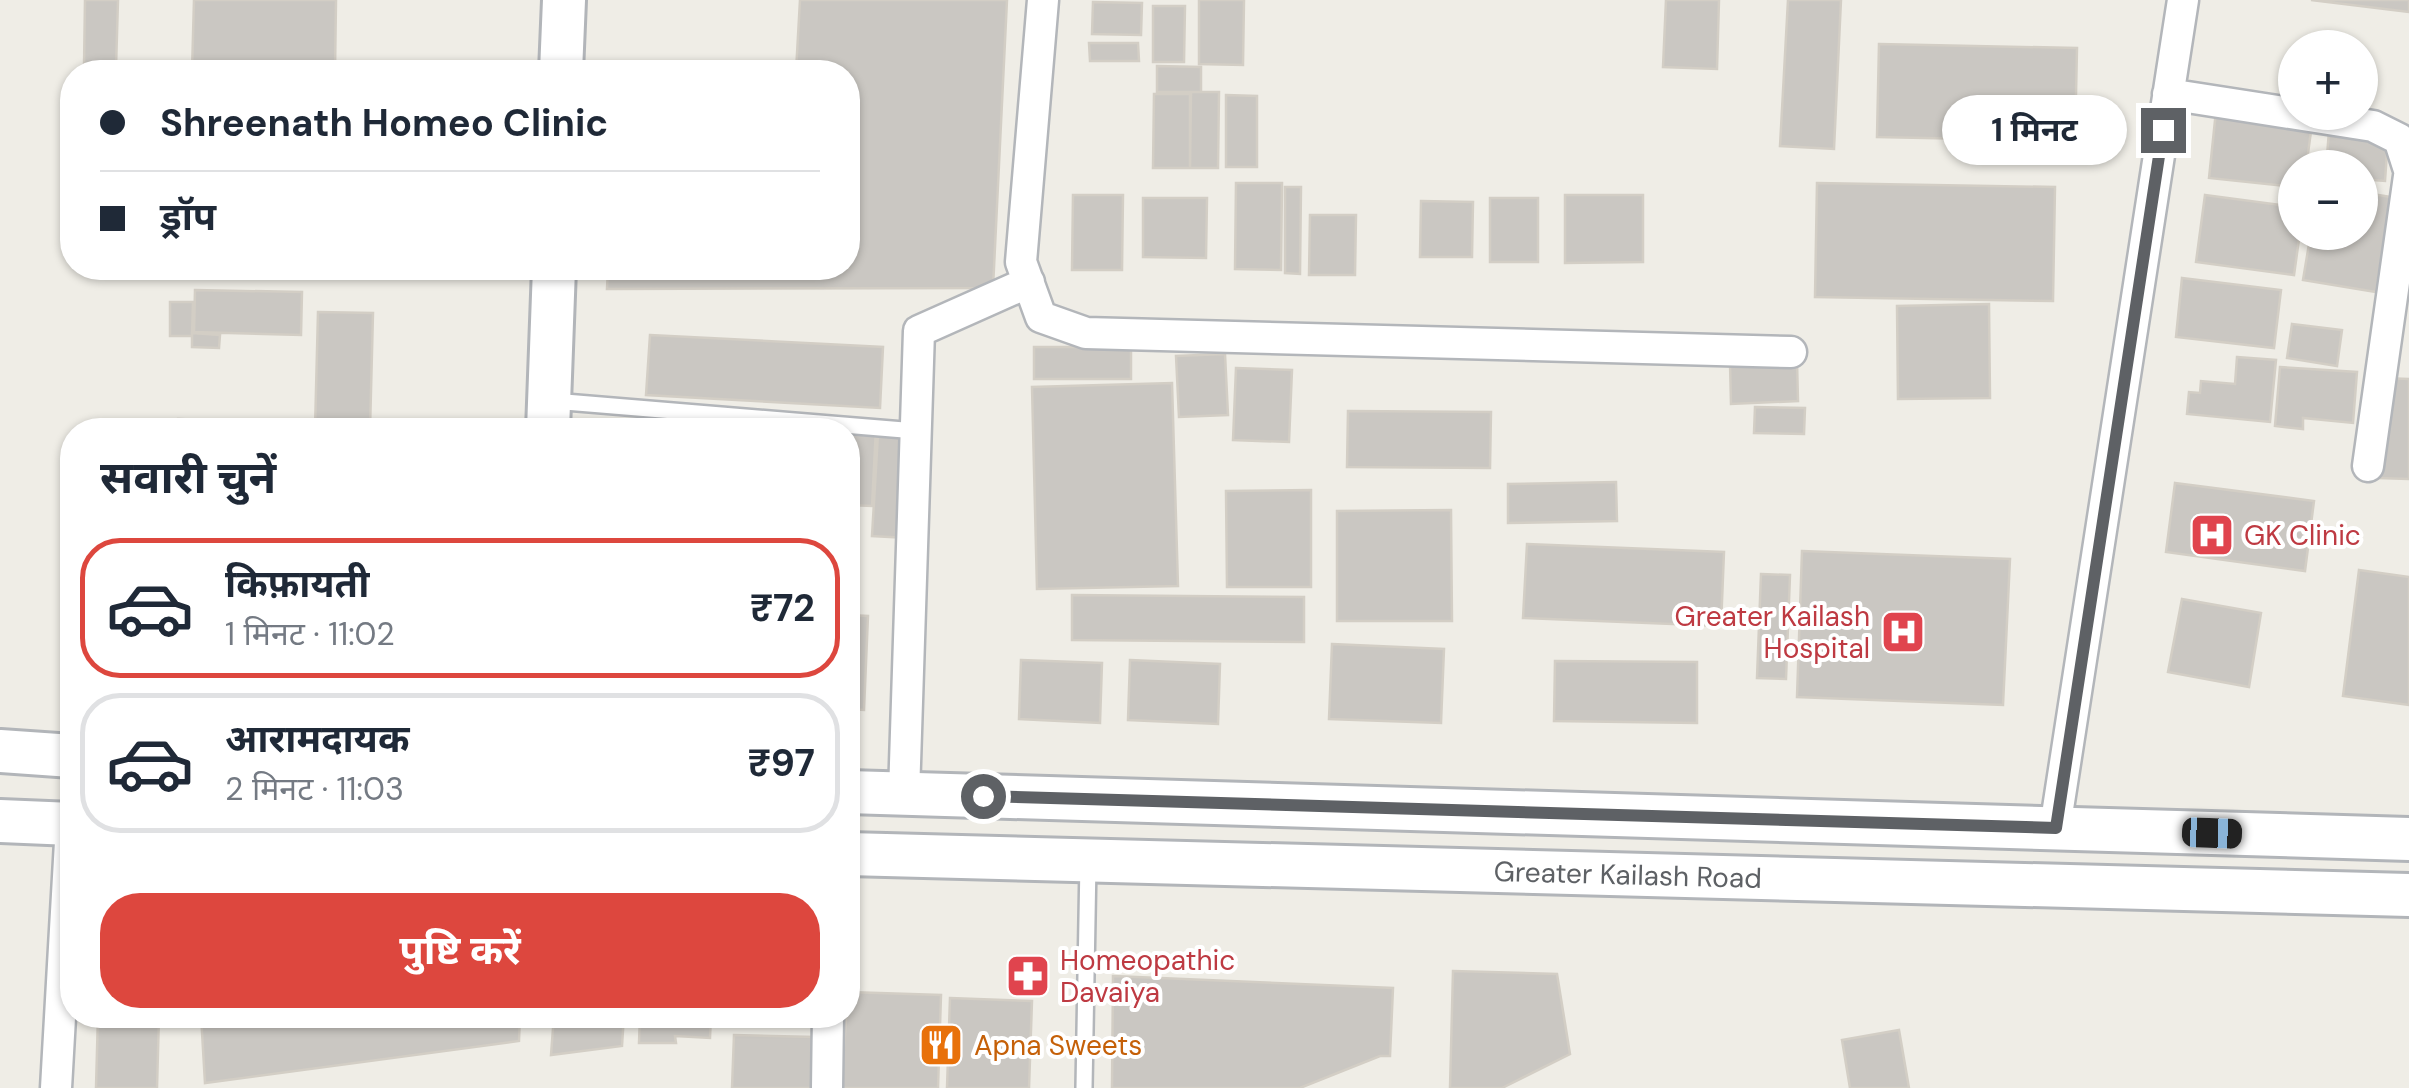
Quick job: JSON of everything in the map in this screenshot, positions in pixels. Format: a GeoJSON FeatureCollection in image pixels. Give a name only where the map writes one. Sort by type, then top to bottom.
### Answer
{"type":"FeatureCollection","features":[{"type":"Feature","properties":{"kind":"main road"},"geometry":{"type":"LineString","coordinates":[[562,60],[564,0]]}},
{"type":"Feature","properties":{"kind":"main road"},"geometry":{"type":"LineString","coordinates":[[549,415],[554,280]]}},
{"type":"Feature","properties":{"kind":"main road"},"geometry":{"type":"LineString","coordinates":[[0,752],[60,755]]}},
{"type":"Feature","properties":{"kind":"main road","name":"Greater Kailash Road"},"geometry":{"type":"LineString","coordinates":[[860,792],[2409,839]]}},
{"type":"Feature","properties":{"kind":"main road"},"geometry":{"type":"LineString","coordinates":[[0,821],[60,824]]}},
{"type":"Feature","properties":{"kind":"main road","name":"Greater Kailash Road"},"geometry":{"type":"LineString","coordinates":[[860,854],[2409,895]]}},
{"type":"Feature","properties":{"kind":"street"},"geometry":{"type":"LineString","coordinates":[[1043,0],[1021,262],[1041,317],[1086,333],[1791,352]]}},
{"type":"Feature","properties":{"kind":"street"},"geometry":{"type":"LineString","coordinates":[[2056,828],[2183,0]]}},
{"type":"Feature","properties":{"kind":"street"},"geometry":{"type":"LineString","coordinates":[[2168,94],[2374,126],[2399,139],[2409,173],[2368,466]]}},
{"type":"Feature","properties":{"kind":"street"},"geometry":{"type":"LineString","coordinates":[[904,794],[919,331],[1029,282]]}},
{"type":"Feature","properties":{"kind":"street"},"geometry":{"type":"LineString","coordinates":[[56,1088],[60,1022]]}},
{"type":"Feature","properties":{"kind":"street"},"geometry":{"type":"LineString","coordinates":[[826,1088],[828,1028]]}},
{"type":"Feature","properties":{"kind":"lane"},"geometry":{"type":"LineString","coordinates":[[549,415],[618,418]]}},
{"type":"Feature","properties":{"kind":"lane"},"geometry":{"type":"LineString","coordinates":[[860,429],[916,431]]}},
{"type":"Feature","properties":{"kind":"lane"},"geometry":{"type":"LineString","coordinates":[[1084,1088],[1088,858]]}},
{"type":"Feature","properties":{"kind":"building"},"geometry":{"type":"Polygon","coordinates":[[[85,0],[118,0],[116,60],[84,60],[85,0]]]}},
{"type":"Feature","properties":{"kind":"building"},"geometry":{"type":"Polygon","coordinates":[[[194,0],[336,0],[335,60],[192,60],[194,0]]]}},
{"type":"Feature","properties":{"kind":"building"},"geometry":{"type":"Polygon","coordinates":[[[800,0],[1007,0],[993,288],[607,289],[607,280],[860,280],[860,60],[797,60],[800,0]]]}},
{"type":"Feature","properties":{"kind":"building"},"geometry":{"type":"Polygon","coordinates":[[[1199,0],[1244,0],[1243,65],[1199,64],[1199,0]]]}},
{"type":"Feature","properties":{"kind":"building"},"geometry":{"type":"Polygon","coordinates":[[[1666,0],[1719,0],[1717,69],[1663,67],[1666,0]]]}},
{"type":"Feature","properties":{"kind":"building"},"geometry":{"type":"Polygon","coordinates":[[[1788,0],[1841,0],[1834,149],[1780,146],[1788,0]]]}},
{"type":"Feature","properties":{"kind":"building"},"geometry":{"type":"Polygon","coordinates":[[[2311,0],[2409,0],[2409,12],[2311,0]]]}},
{"type":"Feature","properties":{"kind":"building"},"geometry":{"type":"Polygon","coordinates":[[[1093,2],[1142,3],[1141,35],[1092,34],[1093,2]]]}},
{"type":"Feature","properties":{"kind":"building"},"geometry":{"type":"Polygon","coordinates":[[[1153,6],[1185,6],[1184,62],[1153,62],[1153,6]]]}},
{"type":"Feature","properties":{"kind":"building"},"geometry":{"type":"Polygon","coordinates":[[[1089,43],[1138,43],[1139,61],[1090,61],[1089,43]]]}},
{"type":"Feature","properties":{"kind":"building"},"geometry":{"type":"Polygon","coordinates":[[[1879,44],[2077,48],[2075,141],[1877,137],[1879,44]]]}},
{"type":"Feature","properties":{"kind":"building"},"geometry":{"type":"Polygon","coordinates":[[[1157,66],[1201,67],[1201,92],[1157,92],[1157,66]]]}},
{"type":"Feature","properties":{"kind":"building"},"geometry":{"type":"Polygon","coordinates":[[[1191,92],[1219,92],[1218,168],[1190,168],[1191,92]]]}},
{"type":"Feature","properties":{"kind":"building"},"geometry":{"type":"Polygon","coordinates":[[[1154,94],[1190,94],[1190,168],[1153,168],[1154,94]]]}},
{"type":"Feature","properties":{"kind":"building"},"geometry":{"type":"Polygon","coordinates":[[[1226,95],[1257,96],[1257,167],[1226,167],[1226,95]]]}},
{"type":"Feature","properties":{"kind":"building"},"geometry":{"type":"Polygon","coordinates":[[[2216,111],[2278,119],[2278,130],[2311,130],[2308,150],[2278,150],[2278,185],[2209,178],[2216,111]]]}},
{"type":"Feature","properties":{"kind":"building"},"geometry":{"type":"Polygon","coordinates":[[[2329,131],[2388,137],[2385,181],[2378,180],[2378,150],[2327,150],[2329,131]]]}},
{"type":"Feature","properties":{"kind":"building"},"geometry":{"type":"Polygon","coordinates":[[[1236,183],[1282,183],[1281,270],[1235,269],[1236,183]]]}},
{"type":"Feature","properties":{"kind":"building"},"geometry":{"type":"Polygon","coordinates":[[[1817,183],[2055,187],[2053,301],[1815,297],[1817,183]]]}},
{"type":"Feature","properties":{"kind":"building"},"geometry":{"type":"Polygon","coordinates":[[[1285,187],[1301,187],[1300,274],[1285,273],[1285,187]]]}},
{"type":"Feature","properties":{"kind":"building"},"geometry":{"type":"Polygon","coordinates":[[[1073,195],[1123,195],[1122,270],[1072,270],[1073,195]]]}},
{"type":"Feature","properties":{"kind":"building"},"geometry":{"type":"Polygon","coordinates":[[[1565,195],[1643,195],[1643,262],[1565,263],[1565,195]]]}},
{"type":"Feature","properties":{"kind":"building"},"geometry":{"type":"Polygon","coordinates":[[[2205,195],[2278,205],[2278,250],[2297,250],[2294,275],[2196,262],[2205,195]]]}},
{"type":"Feature","properties":{"kind":"building"},"geometry":{"type":"Polygon","coordinates":[[[2378,195],[2391,197],[2376,292],[2303,280],[2308,250],[2378,250],[2378,195]]]}},
{"type":"Feature","properties":{"kind":"building"},"geometry":{"type":"Polygon","coordinates":[[[1143,198],[1207,198],[1206,258],[1143,257],[1143,198]]]}},
{"type":"Feature","properties":{"kind":"building"},"geometry":{"type":"Polygon","coordinates":[[[1490,198],[1538,198],[1538,262],[1490,262],[1490,198]]]}},
{"type":"Feature","properties":{"kind":"building"},"geometry":{"type":"Polygon","coordinates":[[[1421,201],[1473,202],[1472,257],[1420,257],[1421,201]]]}},
{"type":"Feature","properties":{"kind":"building"},"geometry":{"type":"Polygon","coordinates":[[[1310,215],[1356,215],[1355,275],[1309,275],[1310,215]]]}},
{"type":"Feature","properties":{"kind":"building"},"geometry":{"type":"Polygon","coordinates":[[[2182,278],[2281,290],[2274,348],[2176,337],[2182,278]]]}},
{"type":"Feature","properties":{"kind":"building"},"geometry":{"type":"Polygon","coordinates":[[[195,290],[302,292],[301,335],[194,332],[195,290]]]}},
{"type":"Feature","properties":{"kind":"building"},"geometry":{"type":"Polygon","coordinates":[[[170,302],[193,302],[192,336],[170,336],[170,302]]]}},
{"type":"Feature","properties":{"kind":"building"},"geometry":{"type":"Polygon","coordinates":[[[1989,304],[1990,398],[1898,399],[1897,306],[1989,304]]]}},
{"type":"Feature","properties":{"kind":"building"},"geometry":{"type":"Polygon","coordinates":[[[318,312],[373,313],[370,418],[315,418],[318,312]]]}},
{"type":"Feature","properties":{"kind":"building"},"geometry":{"type":"Polygon","coordinates":[[[2292,324],[2342,330],[2337,366],[2287,358],[2292,324]]]}},
{"type":"Feature","properties":{"kind":"building"},"geometry":{"type":"Polygon","coordinates":[[[192,333],[220,335],[219,348],[192,347],[192,333]]]}},
{"type":"Feature","properties":{"kind":"building"},"geometry":{"type":"Polygon","coordinates":[[[650,335],[883,347],[880,408],[646,395],[650,335]]]}},
{"type":"Feature","properties":{"kind":"building"},"geometry":{"type":"Polygon","coordinates":[[[1034,347],[1131,347],[1131,379],[1034,379],[1034,347]]]}},
{"type":"Feature","properties":{"kind":"building"},"geometry":{"type":"Polygon","coordinates":[[[1225,354],[1228,415],[1179,417],[1176,356],[1225,354]]]}},
{"type":"Feature","properties":{"kind":"building"},"geometry":{"type":"Polygon","coordinates":[[[2237,357],[2276,360],[2270,422],[2187,414],[2189,392],[2200,393],[2201,381],[2235,384],[2237,357]]]}},
{"type":"Feature","properties":{"kind":"building"},"geometry":{"type":"Polygon","coordinates":[[[1797,361],[1798,401],[1731,404],[1730,363],[1797,361]]]}},
{"type":"Feature","properties":{"kind":"building"},"geometry":{"type":"Polygon","coordinates":[[[2280,367],[2357,372],[2353,423],[2303,418],[2303,429],[2275,426],[2280,367]]]}},
{"type":"Feature","properties":{"kind":"building"},"geometry":{"type":"Polygon","coordinates":[[[1236,368],[1292,370],[1289,442],[1233,440],[1236,368]]]}},
{"type":"Feature","properties":{"kind":"building"},"geometry":{"type":"Polygon","coordinates":[[[2382,378],[2409,379],[2409,479],[2379,478],[2382,378]]]}},
{"type":"Feature","properties":{"kind":"building"},"geometry":{"type":"Polygon","coordinates":[[[1172,383],[1178,586],[1037,589],[1032,387],[1172,383]]]}},
{"type":"Feature","properties":{"kind":"building"},"geometry":{"type":"Polygon","coordinates":[[[1755,407],[1805,408],[1804,434],[1754,433],[1755,407]]]}},
{"type":"Feature","properties":{"kind":"building"},"geometry":{"type":"Polygon","coordinates":[[[1348,411],[1491,412],[1490,468],[1347,467],[1348,411]]]}},
{"type":"Feature","properties":{"kind":"building"},"geometry":{"type":"Polygon","coordinates":[[[860,427],[876,428],[872,506],[860,506],[860,427]]]}},
{"type":"Feature","properties":{"kind":"building"},"geometry":{"type":"Polygon","coordinates":[[[878,434],[912,436],[907,538],[872,536],[878,434]]]}},
{"type":"Feature","properties":{"kind":"building"},"geometry":{"type":"Polygon","coordinates":[[[1616,482],[1617,521],[1508,523],[1508,484],[1616,482]]]}},
{"type":"Feature","properties":{"kind":"building"},"geometry":{"type":"Polygon","coordinates":[[[2175,483],[2314,501],[2305,571],[2166,552],[2175,483]]]}},
{"type":"Feature","properties":{"kind":"building"},"geometry":{"type":"Polygon","coordinates":[[[1311,490],[1311,587],[1227,587],[1226,491],[1311,490]]]}},
{"type":"Feature","properties":{"kind":"building"},"geometry":{"type":"Polygon","coordinates":[[[1451,510],[1452,621],[1337,621],[1337,511],[1451,510]]]}},
{"type":"Feature","properties":{"kind":"building"},"geometry":{"type":"Polygon","coordinates":[[[1527,544],[1724,552],[1721,626],[1523,618],[1527,544]]]}},
{"type":"Feature","properties":{"kind":"building"},"geometry":{"type":"Polygon","coordinates":[[[1802,551],[2010,559],[2003,705],[1797,697],[1802,551]]]}},
{"type":"Feature","properties":{"kind":"building"},"geometry":{"type":"Polygon","coordinates":[[[2359,570],[2409,577],[2409,705],[2343,696],[2359,570]]]}},
{"type":"Feature","properties":{"kind":"building"},"geometry":{"type":"Polygon","coordinates":[[[1761,574],[1790,575],[1786,679],[1757,678],[1761,574]]]}},
{"type":"Feature","properties":{"kind":"building"},"geometry":{"type":"Polygon","coordinates":[[[1072,595],[1304,597],[1304,642],[1072,640],[1072,595]]]}},
{"type":"Feature","properties":{"kind":"building"},"geometry":{"type":"Polygon","coordinates":[[[2182,599],[2261,613],[2249,687],[2168,672],[2182,599]]]}},
{"type":"Feature","properties":{"kind":"building"},"geometry":{"type":"Polygon","coordinates":[[[860,616],[868,616],[864,710],[860,710],[860,616]]]}},
{"type":"Feature","properties":{"kind":"building"},"geometry":{"type":"Polygon","coordinates":[[[1332,644],[1444,649],[1441,723],[1329,719],[1332,644]]]}},
{"type":"Feature","properties":{"kind":"building"},"geometry":{"type":"Polygon","coordinates":[[[1021,660],[1102,663],[1100,723],[1019,719],[1021,660]]]}},
{"type":"Feature","properties":{"kind":"building"},"geometry":{"type":"Polygon","coordinates":[[[1130,660],[1220,664],[1218,724],[1128,720],[1130,660]]]}},
{"type":"Feature","properties":{"kind":"building"},"geometry":{"type":"Polygon","coordinates":[[[1555,661],[1697,662],[1697,723],[1554,721],[1555,661]]]}},
{"type":"Feature","properties":{"kind":"building"},"geometry":{"type":"Polygon","coordinates":[[[1453,971],[1557,974],[1570,1054],[1502,1088],[1450,1088],[1453,971]]]}},
{"type":"Feature","properties":{"kind":"building"},"geometry":{"type":"Polygon","coordinates":[[[1113,976],[1393,988],[1390,1056],[1380,1056],[1300,1088],[1112,1088],[1113,976]]]}},
{"type":"Feature","properties":{"kind":"building"},"geometry":{"type":"Polygon","coordinates":[[[860,992],[941,995],[938,1088],[841,1088],[845,1028],[860,1028],[860,992]]]}},
{"type":"Feature","properties":{"kind":"building"},"geometry":{"type":"Polygon","coordinates":[[[950,998],[1032,1001],[1029,1088],[947,1088],[950,998]]]}},
{"type":"Feature","properties":{"kind":"building"},"geometry":{"type":"Polygon","coordinates":[[[98,1028],[159,1028],[157,1088],[96,1088],[98,1028]]]}},
{"type":"Feature","properties":{"kind":"building"},"geometry":{"type":"Polygon","coordinates":[[[202,1028],[520,1028],[519,1041],[205,1083],[202,1028]]]}},
{"type":"Feature","properties":{"kind":"building"},"geometry":{"type":"Polygon","coordinates":[[[553,1028],[623,1028],[622,1046],[551,1055],[553,1028]]]}},
{"type":"Feature","properties":{"kind":"building"},"geometry":{"type":"Polygon","coordinates":[[[640,1028],[710,1028],[710,1038],[675,1036],[676,1043],[639,1043],[640,1028]]]}},
{"type":"Feature","properties":{"kind":"building"},"geometry":{"type":"Polygon","coordinates":[[[1899,1030],[1909,1088],[1850,1088],[1842,1040],[1899,1030]]]}},
{"type":"Feature","properties":{"kind":"building"},"geometry":{"type":"Polygon","coordinates":[[[734,1035],[816,1037],[815,1088],[732,1088],[734,1035]]]}},
{"type":"Feature","properties":{"kind":"place","name":"GK Clinic"},"geometry":{"type":"Point","coordinates":[2212,535]}},
{"type":"Feature","properties":{"kind":"place","name":"Greater Kailash Hospital"},"geometry":{"type":"Point","coordinates":[1903,632]}},
{"type":"Feature","properties":{"kind":"place","name":"Homeopathic Davaiya"},"geometry":{"type":"Point","coordinates":[1028,976]}},
{"type":"Feature","properties":{"kind":"place","name":"Apna Sweets"},"geometry":{"type":"Point","coordinates":[941,1045]}},
{"type":"Feature","properties":{"kind":"route"},"geometry":{"type":"LineString","coordinates":[[983,796],[2056,828],[2163,130]]}}]}
